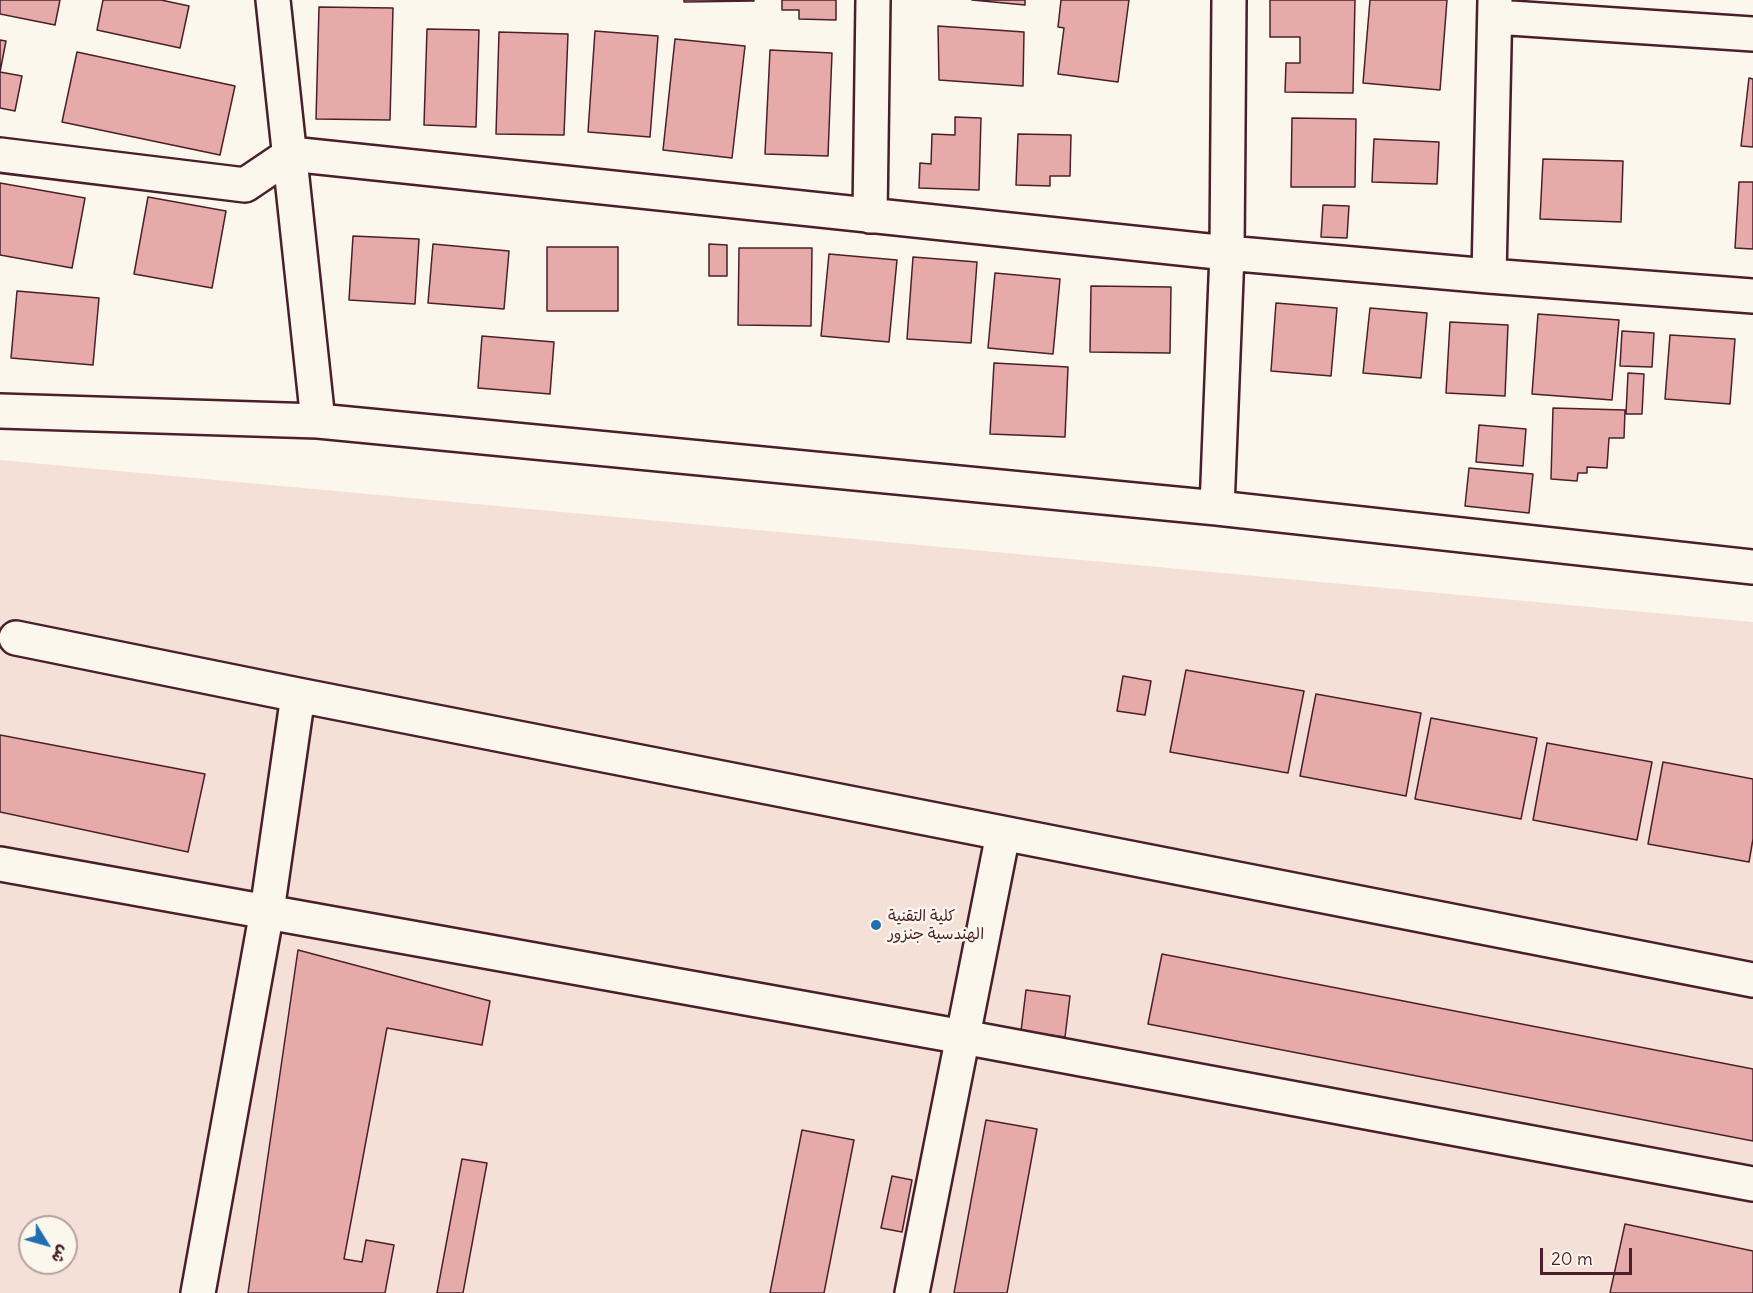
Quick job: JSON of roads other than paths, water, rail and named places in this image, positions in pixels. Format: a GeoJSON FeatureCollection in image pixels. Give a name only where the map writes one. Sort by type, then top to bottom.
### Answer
{"type":"FeatureCollection","features":[{"type":"Feature","properties":{"kind":"street"},"geometry":{"type":"LineString","coordinates":[[273,0],[318,421]]}},
{"type":"Feature","properties":{"kind":"street"},"geometry":{"type":"LineString","coordinates":[[870,216],[873,0]]}},
{"type":"Feature","properties":{"kind":"street"},"geometry":{"type":"LineString","coordinates":[[1217,508],[1227,253],[1229,0]]}},
{"type":"Feature","properties":{"kind":"street"},"geometry":{"type":"LineString","coordinates":[[1489,276],[1495,9],[1753,34]]}},
{"type":"Feature","properties":{"kind":"street"},"geometry":{"type":"LineString","coordinates":[[0,154],[245,185],[291,154],[1227,253],[1753,296]]}},
{"type":"Feature","properties":{"kind":"street"},"geometry":{"type":"LineString","coordinates":[[0,411],[318,421],[1217,508],[1753,567]]}},
{"type":"Feature","properties":{"kind":"street"},"geometry":{"type":"LineString","coordinates":[[16,638],[1753,980]]}},
{"type":"Feature","properties":{"kind":"street"},"geometry":{"type":"LineString","coordinates":[[198,1293],[267,910],[298,695]]}},
{"type":"Feature","properties":{"kind":"street"},"geometry":{"type":"LineString","coordinates":[[912,1293],[1003,834]]}},
{"type":"Feature","properties":{"kind":"street"},"geometry":{"type":"LineString","coordinates":[[0,864],[267,910],[963,1037],[1753,1184]]}},
{"type":"Feature","properties":{"kind":"place","name":"كلية التقنية الهندسية جنزور"},"geometry":{"type":"Point","coordinates":[876,925]}}]}
